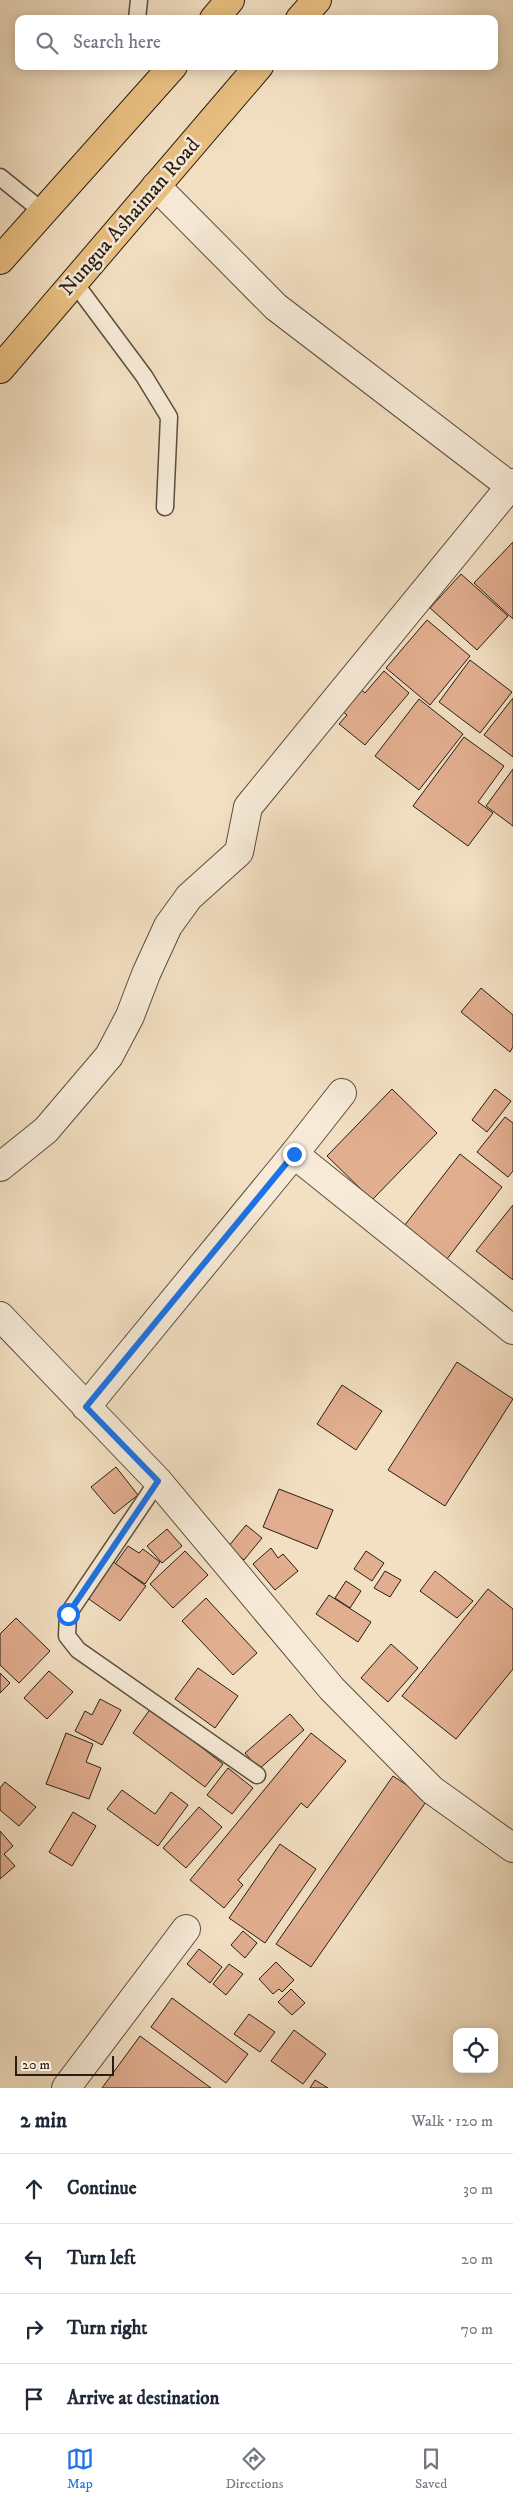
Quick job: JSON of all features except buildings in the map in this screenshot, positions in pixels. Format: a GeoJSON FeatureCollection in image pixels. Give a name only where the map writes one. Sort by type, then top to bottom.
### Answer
{"type":"FeatureCollection","features":[{"type":"Feature","properties":{"kind":"main road"},"geometry":{"type":"LineString","coordinates":[[217,15],[230,0]]}},
{"type":"Feature","properties":{"kind":"main road"},"geometry":{"type":"LineString","coordinates":[[304,15],[317,0]]}},
{"type":"Feature","properties":{"kind":"main road"},"geometry":{"type":"LineString","coordinates":[[0,260],[170,70]]}},
{"type":"Feature","properties":{"kind":"main road","name":"Nungua Ashaiman Road"},"geometry":{"type":"LineString","coordinates":[[0,369],[256,70]]}},
{"type":"Feature","properties":{"kind":"street"},"geometry":{"type":"LineString","coordinates":[[0,1167],[46,1130],[109,1056],[130,1016],[146,974],[168,926],[189,897],[239,852],[248,807],[512,485],[276,307],[156,186]]}},
{"type":"Feature","properties":{"kind":"street"},"geometry":{"type":"LineString","coordinates":[[86,1407],[342,1093]]}},
{"type":"Feature","properties":{"kind":"street"},"geometry":{"type":"LineString","coordinates":[[294,1154],[513,1330]]}},
{"type":"Feature","properties":{"kind":"street"},"geometry":{"type":"LineString","coordinates":[[0,1316],[158,1481],[332,1690],[432,1790],[513,1848]]}},
{"type":"Feature","properties":{"kind":"street"},"geometry":{"type":"LineString","coordinates":[[66,2088],[186,1929]]}},
{"type":"Feature","properties":{"kind":"lane"},"geometry":{"type":"LineString","coordinates":[[137,15],[139,0]]}},
{"type":"Feature","properties":{"kind":"lane"},"geometry":{"type":"LineString","coordinates":[[0,177],[42,212]]}},
{"type":"Feature","properties":{"kind":"lane"},"geometry":{"type":"LineString","coordinates":[[74,282],[144,376],[169,417],[165,507]]}},
{"type":"Feature","properties":{"kind":"lane"},"geometry":{"type":"LineString","coordinates":[[158,1481],[68,1614],[67,1636],[78,1650],[258,1775]]}},
{"type":"Feature","properties":{"kind":"route"},"geometry":{"type":"LineString","coordinates":[[68,1614],[158,1481],[86,1407],[294,1154]]}}]}
